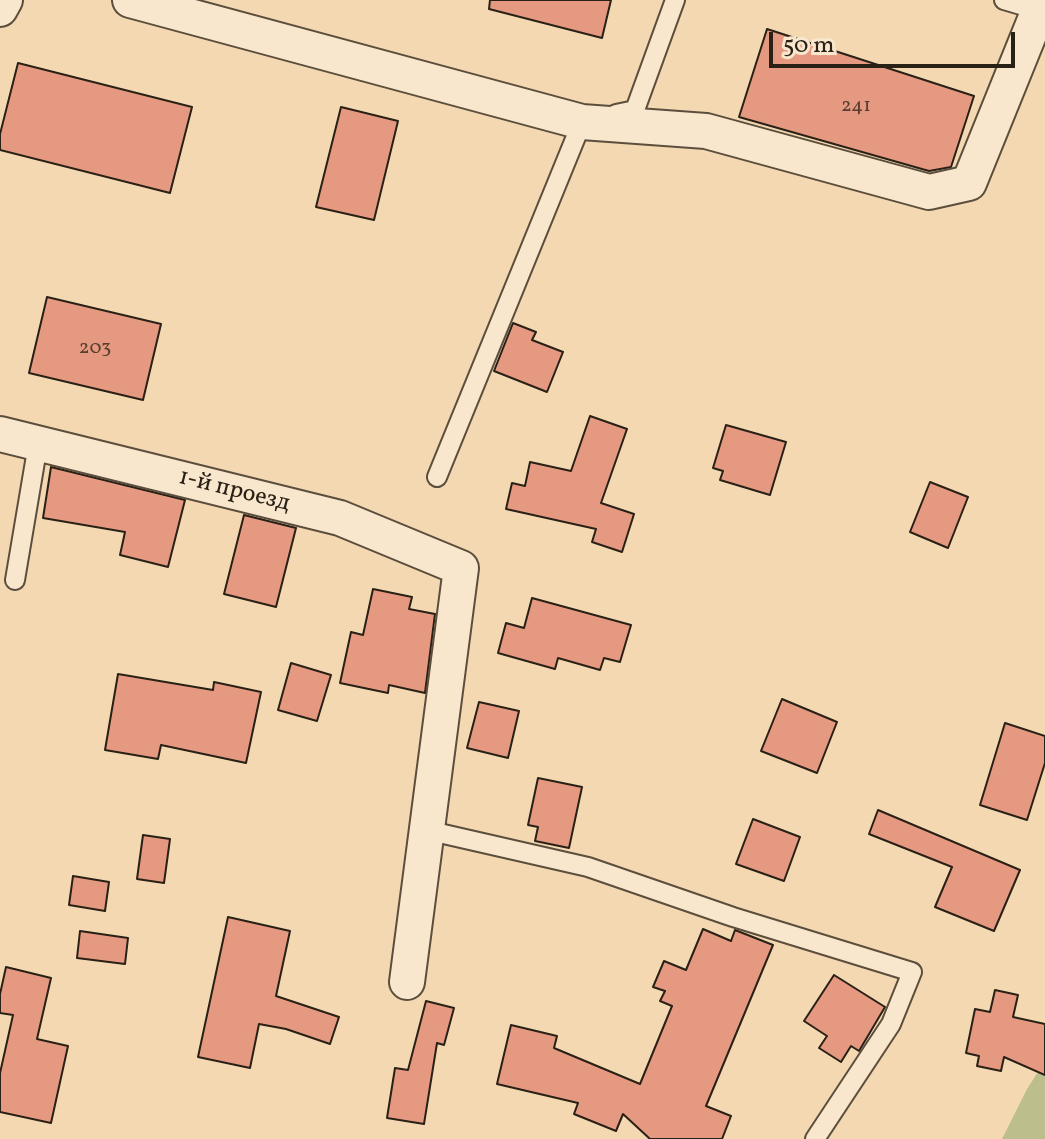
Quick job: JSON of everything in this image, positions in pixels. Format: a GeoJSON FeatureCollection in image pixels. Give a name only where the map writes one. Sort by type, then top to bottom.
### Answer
{"type":"FeatureCollection","features":[{"type":"Feature","properties":{"kind":"street"},"geometry":{"type":"LineString","coordinates":[[0,9],[5,0]]}},
{"type":"Feature","properties":{"kind":"street"},"geometry":{"type":"LineString","coordinates":[[130,0],[582,122],[706,131],[929,192],[969,183],[1041,5]]}},
{"type":"Feature","properties":{"kind":"street","name":"1-й проезд"},"geometry":{"type":"LineString","coordinates":[[0,434],[340,518],[461,568],[426,830]]}},
{"type":"Feature","properties":{"kind":"street"},"geometry":{"type":"LineString","coordinates":[[407,982],[426,830]]}},
{"type":"Feature","properties":{"kind":"lane"},"geometry":{"type":"LineString","coordinates":[[437,477],[582,122],[635,110],[675,0]]}},
{"type":"Feature","properties":{"kind":"lane"},"geometry":{"type":"LineString","coordinates":[[1004,0],[1041,5]]}},
{"type":"Feature","properties":{"kind":"lane"},"geometry":{"type":"LineString","coordinates":[[15,580],[38,444]]}},
{"type":"Feature","properties":{"kind":"lane"},"geometry":{"type":"LineString","coordinates":[[426,830],[588,867],[733,917],[912,972],[891,1024],[815,1139]]}},
{"type":"Feature","properties":{"kind":"green space"},"geometry":{"type":"Polygon","coordinates":[[[1045,1061],[1045,1139],[1002,1139],[1027,1089],[1045,1061]]]}},
{"type":"Feature","properties":{"kind":"building"},"geometry":{"type":"Polygon","coordinates":[[[490,0],[611,0],[602,38],[489,9],[490,0]]]}},
{"type":"Feature","properties":{"kind":"building"},"geometry":{"type":"Polygon","coordinates":[[[767,29],[974,96],[951,167],[929,171],[739,117],[767,29]]]}},
{"type":"Feature","properties":{"kind":"building"},"geometry":{"type":"Polygon","coordinates":[[[18,63],[192,107],[170,193],[0,150],[0,134],[18,63]]]}},
{"type":"Feature","properties":{"kind":"building"},"geometry":{"type":"Polygon","coordinates":[[[341,107],[398,121],[374,220],[316,207],[341,107]]]}},
{"type":"Feature","properties":{"kind":"building"},"geometry":{"type":"Polygon","coordinates":[[[47,297],[161,324],[143,400],[29,373],[47,297]]]}},
{"type":"Feature","properties":{"kind":"building"},"geometry":{"type":"Polygon","coordinates":[[[513,323],[536,332],[532,340],[563,352],[547,392],[494,371],[513,323]]]}},
{"type":"Feature","properties":{"kind":"building"},"geometry":{"type":"Polygon","coordinates":[[[590,416],[627,429],[601,503],[634,514],[622,552],[592,542],[596,529],[506,509],[512,483],[525,486],[530,462],[571,471],[590,416]]]}},
{"type":"Feature","properties":{"kind":"building"},"geometry":{"type":"Polygon","coordinates":[[[726,425],[786,442],[770,495],[720,480],[723,471],[713,468],[726,425]]]}},
{"type":"Feature","properties":{"kind":"building"},"geometry":{"type":"Polygon","coordinates":[[[51,467],[185,500],[168,567],[120,555],[125,532],[43,518],[51,467]]]}},
{"type":"Feature","properties":{"kind":"building"},"geometry":{"type":"Polygon","coordinates":[[[930,482],[968,497],[948,548],[910,532],[930,482]]]}},
{"type":"Feature","properties":{"kind":"building"},"geometry":{"type":"Polygon","coordinates":[[[244,515],[296,528],[276,607],[224,594],[244,515]]]}},
{"type":"Feature","properties":{"kind":"building"},"geometry":{"type":"Polygon","coordinates":[[[373,589],[412,597],[409,609],[435,614],[425,693],[389,685],[388,693],[340,683],[351,632],[363,635],[373,589]]]}},
{"type":"Feature","properties":{"kind":"building"},"geometry":{"type":"Polygon","coordinates":[[[532,598],[631,625],[620,662],[604,658],[600,670],[558,658],[555,669],[498,653],[506,623],[524,628],[532,598]]]}},
{"type":"Feature","properties":{"kind":"building"},"geometry":{"type":"Polygon","coordinates":[[[291,663],[331,675],[317,721],[278,710],[291,663]]]}},
{"type":"Feature","properties":{"kind":"building"},"geometry":{"type":"Polygon","coordinates":[[[118,674],[213,690],[214,682],[261,692],[246,763],[161,745],[158,759],[105,750],[118,674]]]}},
{"type":"Feature","properties":{"kind":"building"},"geometry":{"type":"Polygon","coordinates":[[[782,699],[837,722],[817,773],[761,751],[782,699]]]}},
{"type":"Feature","properties":{"kind":"building"},"geometry":{"type":"Polygon","coordinates":[[[479,702],[519,711],[508,758],[467,748],[479,702]]]}},
{"type":"Feature","properties":{"kind":"building"},"geometry":{"type":"Polygon","coordinates":[[[1005,723],[1045,736],[1045,763],[1027,820],[980,805],[1005,723]]]}},
{"type":"Feature","properties":{"kind":"building"},"geometry":{"type":"Polygon","coordinates":[[[538,778],[582,787],[569,848],[535,841],[538,827],[528,825],[538,778]]]}},
{"type":"Feature","properties":{"kind":"building"},"geometry":{"type":"Polygon","coordinates":[[[878,810],[1020,870],[994,931],[935,907],[952,867],[869,834],[878,810]]]}},
{"type":"Feature","properties":{"kind":"building"},"geometry":{"type":"Polygon","coordinates":[[[753,819],[800,837],[784,881],[736,864],[753,819]]]}},
{"type":"Feature","properties":{"kind":"building"},"geometry":{"type":"Polygon","coordinates":[[[143,835],[170,839],[164,883],[137,879],[143,835]]]}},
{"type":"Feature","properties":{"kind":"building"},"geometry":{"type":"Polygon","coordinates":[[[73,876],[109,882],[105,911],[69,905],[73,876]]]}},
{"type":"Feature","properties":{"kind":"building"},"geometry":{"type":"Polygon","coordinates":[[[228,917],[290,931],[276,996],[339,1017],[330,1044],[286,1029],[259,1024],[250,1068],[198,1057],[228,917]]]}},
{"type":"Feature","properties":{"kind":"building"},"geometry":{"type":"Polygon","coordinates":[[[703,929],[731,941],[735,930],[773,945],[706,1106],[731,1116],[722,1139],[650,1139],[623,1114],[616,1131],[574,1114],[578,1103],[497,1084],[511,1025],[557,1036],[554,1048],[640,1084],[672,1006],[660,1001],[665,991],[653,987],[664,961],[686,970],[703,929]]]}},
{"type":"Feature","properties":{"kind":"building"},"geometry":{"type":"Polygon","coordinates":[[[80,931],[128,938],[125,964],[77,958],[80,931]]]}},
{"type":"Feature","properties":{"kind":"building"},"geometry":{"type":"Polygon","coordinates":[[[6,967],[51,978],[37,1039],[68,1046],[51,1123],[0,1112],[0,1073],[13,1015],[0,1013],[0,994],[6,967]]]}},
{"type":"Feature","properties":{"kind":"building"},"geometry":{"type":"Polygon","coordinates":[[[834,975],[885,1007],[859,1051],[851,1046],[841,1062],[819,1048],[827,1036],[804,1021],[834,975]]]}},
{"type":"Feature","properties":{"kind":"building"},"geometry":{"type":"Polygon","coordinates":[[[995,990],[1018,995],[1013,1017],[1045,1024],[1045,1075],[1004,1057],[1001,1071],[977,1066],[979,1056],[966,1053],[975,1009],[990,1012],[995,990]]]}},
{"type":"Feature","properties":{"kind":"building"},"geometry":{"type":"Polygon","coordinates":[[[426,1001],[454,1008],[444,1045],[437,1043],[424,1124],[387,1118],[395,1068],[408,1070],[426,1001]]]}}]}
